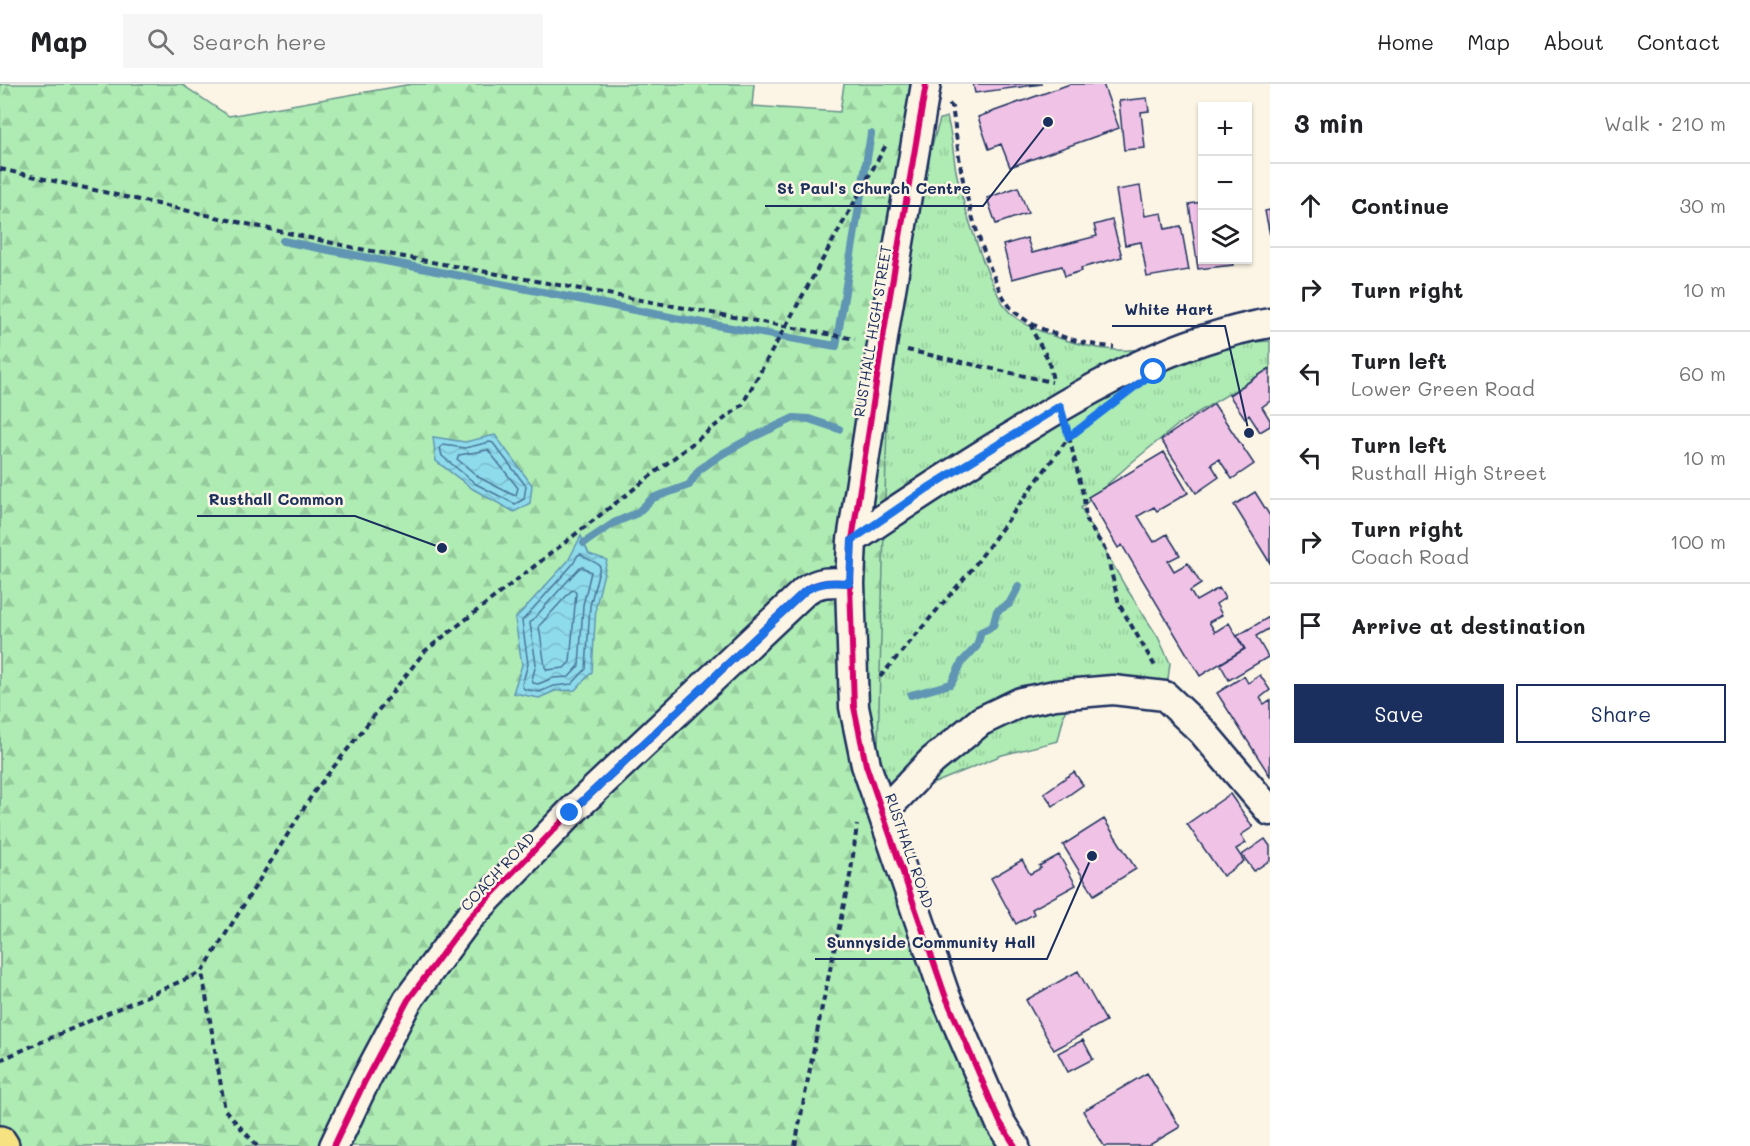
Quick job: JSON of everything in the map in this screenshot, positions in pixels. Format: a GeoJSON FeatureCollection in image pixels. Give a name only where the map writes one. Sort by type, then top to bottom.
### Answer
{"type":"FeatureCollection","features":[{"type":"Feature","properties":{"kind":"street","name":"RUSTHALL HIGH STREET"},"geometry":{"type":"LineString","coordinates":[[850,583],[852,540],[882,344],[917,85]]}},
{"type":"Feature","properties":{"kind":"street"},"geometry":{"type":"LineString","coordinates":[[852,540],[1057,394],[1116,376],[1147,361],[1238,328],[1270,323]]}},
{"type":"Feature","properties":{"kind":"street","name":"RUSTHALL ROAD"},"geometry":{"type":"LineString","coordinates":[[850,583],[854,707],[866,765],[884,811],[945,995],[1000,1122],[1015,1146]]}},
{"type":"Feature","properties":{"kind":"street","name":"COACH ROAD"},"geometry":{"type":"LineString","coordinates":[[334,1146],[408,1000],[468,920],[570,813],[805,591],[814,584],[850,583]]}},
{"type":"Feature","properties":{"kind":"street"},"geometry":{"type":"LineString","coordinates":[[884,811],[932,761],[981,721],[1021,702],[1055,695],[1113,690],[1165,696],[1202,731],[1270,811]]}},
{"type":"Feature","properties":{"kind":"path"},"geometry":{"type":"LineString","coordinates":[[917,85],[952,107],[966,196],[998,288],[1009,305],[1019,316],[1031,323],[1099,346],[1131,346],[1147,361]]}},
{"type":"Feature","properties":{"kind":"path"},"geometry":{"type":"LineString","coordinates":[[0,1060],[202,972],[314,792],[425,651],[742,405],[890,139]]}},
{"type":"Feature","properties":{"kind":"path"},"geometry":{"type":"LineString","coordinates":[[0,169],[355,248],[882,344],[1057,394]]}},
{"type":"Feature","properties":{"kind":"path"},"geometry":{"type":"LineString","coordinates":[[1031,323],[1033,332],[1048,359],[1084,498],[1086,520],[1106,551],[1119,604],[1162,678],[1165,696]]}},
{"type":"Feature","properties":{"kind":"path"},"geometry":{"type":"LineString","coordinates":[[854,707],[972,568],[1069,437],[1079,430]]}},
{"type":"Feature","properties":{"kind":"path"},"geometry":{"type":"LineString","coordinates":[[795,1146],[851,871],[858,824]]}},
{"type":"Feature","properties":{"kind":"path"},"geometry":{"type":"LineString","coordinates":[[202,972],[225,1110],[257,1146]]}},
{"type":"Feature","properties":{"kind":"green space"},"geometry":{"type":"Polygon","coordinates":[[[0,84],[181,84],[229,116],[412,84],[754,84],[752,106],[840,112],[844,84],[924,86],[891,283],[876,814],[1004,1146],[0,1146],[0,84]]]}},
{"type":"Feature","properties":{"kind":"green space"},"geometry":{"type":"Polygon","coordinates":[[[947,117],[959,186],[976,242],[998,295],[1015,317],[1056,337],[1103,349],[1134,350],[1270,341],[1270,369],[1180,423],[1081,508],[1125,586],[1158,637],[1170,663],[1167,687],[1068,698],[1058,741],[1002,755],[906,795],[888,812],[872,743],[878,444],[914,237],[917,196],[940,119],[947,117]]]}},
{"type":"Feature","properties":{"kind":"water"},"geometry":{"type":"Polygon","coordinates":[[[495,435],[532,485],[530,503],[514,512],[473,489],[436,461],[433,437],[465,442],[495,435]]]}},
{"type":"Feature","properties":{"kind":"water"},"geometry":{"type":"Polygon","coordinates":[[[581,536],[589,554],[607,560],[596,606],[592,672],[575,690],[555,691],[539,698],[513,693],[522,665],[515,619],[568,561],[581,536]]]}},
{"type":"Feature","properties":{"kind":"building"},"geometry":{"type":"Polygon","coordinates":[[[973,84],[1042,84],[975,93],[973,84]]]}},
{"type":"Feature","properties":{"kind":"building"},"geometry":{"type":"Polygon","coordinates":[[[1070,84],[1103,84],[1119,128],[1010,167],[1001,144],[989,149],[978,117],[1070,84]]]}},
{"type":"Feature","properties":{"kind":"building"},"geometry":{"type":"Polygon","coordinates":[[[1147,98],[1149,111],[1141,112],[1145,148],[1124,150],[1119,101],[1147,98]]]}},
{"type":"Feature","properties":{"kind":"building"},"geometry":{"type":"Polygon","coordinates":[[[1140,186],[1145,216],[1162,213],[1165,229],[1181,226],[1189,270],[1147,277],[1141,242],[1125,245],[1116,190],[1140,186]]]}},
{"type":"Feature","properties":{"kind":"building"},"geometry":{"type":"Polygon","coordinates":[[[1018,187],[1028,213],[996,224],[987,198],[1018,187]]]}},
{"type":"Feature","properties":{"kind":"building"},"geometry":{"type":"Polygon","coordinates":[[[1198,203],[1198,264],[1233,265],[1198,269],[1189,204],[1198,203]]]}},
{"type":"Feature","properties":{"kind":"building"},"geometry":{"type":"Polygon","coordinates":[[[1270,210],[1270,235],[1265,211],[1270,210]]]}},
{"type":"Feature","properties":{"kind":"building"},"geometry":{"type":"Polygon","coordinates":[[[1112,220],[1122,257],[1081,268],[1082,271],[1065,276],[1062,266],[1012,279],[1003,245],[1027,238],[1032,253],[1097,236],[1094,225],[1112,220]]]}},
{"type":"Feature","properties":{"kind":"building"},"geometry":{"type":"Polygon","coordinates":[[[1270,368],[1270,401],[1262,407],[1270,420],[1270,426],[1260,432],[1249,415],[1245,418],[1229,395],[1270,368]]]}},
{"type":"Feature","properties":{"kind":"building"},"geometry":{"type":"Polygon","coordinates":[[[1214,404],[1254,464],[1232,479],[1219,459],[1211,464],[1219,477],[1196,493],[1161,440],[1214,404]]]}},
{"type":"Feature","properties":{"kind":"building"},"geometry":{"type":"Polygon","coordinates":[[[1164,452],[1188,493],[1157,511],[1154,507],[1138,516],[1154,542],[1167,534],[1180,555],[1168,561],[1174,571],[1188,563],[1201,584],[1190,591],[1196,601],[1219,588],[1225,598],[1216,604],[1222,615],[1209,622],[1215,632],[1229,623],[1244,649],[1200,676],[1122,545],[1118,548],[1088,497],[1164,452]]]}},
{"type":"Feature","properties":{"kind":"building"},"geometry":{"type":"Polygon","coordinates":[[[1255,492],[1270,516],[1270,563],[1234,505],[1255,492]]]}},
{"type":"Feature","properties":{"kind":"building"},"geometry":{"type":"Polygon","coordinates":[[[1269,617],[1270,628],[1256,636],[1268,657],[1229,680],[1220,664],[1245,649],[1237,636],[1269,617]]]}},
{"type":"Feature","properties":{"kind":"building"},"geometry":{"type":"Polygon","coordinates":[[[1260,675],[1270,690],[1260,698],[1264,704],[1270,700],[1270,776],[1217,693],[1244,676],[1248,683],[1260,675]]]}},
{"type":"Feature","properties":{"kind":"building"},"geometry":{"type":"Polygon","coordinates":[[[1074,772],[1083,785],[1053,806],[1044,793],[1074,772]]]}},
{"type":"Feature","properties":{"kind":"building"},"geometry":{"type":"Polygon","coordinates":[[[1230,794],[1253,827],[1241,835],[1246,843],[1236,849],[1244,861],[1223,876],[1187,824],[1230,794]]]}},
{"type":"Feature","properties":{"kind":"building"},"geometry":{"type":"Polygon","coordinates":[[[1104,819],[1136,869],[1094,895],[1063,845],[1104,819]]]}},
{"type":"Feature","properties":{"kind":"building"},"geometry":{"type":"Polygon","coordinates":[[[1265,839],[1270,846],[1270,860],[1254,871],[1242,855],[1265,839]]]}},
{"type":"Feature","properties":{"kind":"building"},"geometry":{"type":"Polygon","coordinates":[[[1059,855],[1076,885],[1032,909],[1034,914],[1016,924],[991,878],[1022,860],[1030,874],[1059,855]]]}},
{"type":"Feature","properties":{"kind":"building"},"geometry":{"type":"Polygon","coordinates":[[[1078,971],[1106,1021],[1054,1050],[1026,1000],[1078,971]]]}},
{"type":"Feature","properties":{"kind":"building"},"geometry":{"type":"Polygon","coordinates":[[[1083,1040],[1093,1059],[1068,1072],[1058,1053],[1083,1040]]]}},
{"type":"Feature","properties":{"kind":"building"},"geometry":{"type":"Polygon","coordinates":[[[1147,1073],[1180,1127],[1148,1146],[1104,1146],[1083,1111],[1147,1073]]]}},
{"type":"Feature","properties":{"kind":"waterway"},"geometry":{"type":"LineString","coordinates":[[283,241],[675,318],[836,346],[871,134]]}},
{"type":"Feature","properties":{"kind":"waterway"},"geometry":{"type":"LineString","coordinates":[[584,543],[614,523],[637,513],[653,498],[689,485],[699,470],[722,454],[794,418],[809,419],[839,429]]}},
{"type":"Feature","properties":{"kind":"waterway"},"geometry":{"type":"LineString","coordinates":[[911,695],[951,684],[962,662],[977,646],[981,632],[993,626],[997,611],[1009,604],[1019,586]]}},
{"type":"Feature","properties":{"kind":"cycle path"},"geometry":{"type":"LineString","coordinates":[[926,84],[886,319],[852,540],[850,583],[854,707],[866,765],[945,995],[1000,1122],[1015,1146]]}},
{"type":"Feature","properties":{"kind":"cycle path"},"geometry":{"type":"LineString","coordinates":[[334,1146],[408,1000],[468,919],[570,813],[805,591],[821,583],[850,583]]}},
{"type":"Feature","properties":{"kind":"place","name":"St Paul's Church Centre"},"geometry":{"type":"Point","coordinates":[1048,122]}},
{"type":"Feature","properties":{"kind":"place","name":"White Hart"},"geometry":{"type":"Point","coordinates":[1249,433]}},
{"type":"Feature","properties":{"kind":"place","name":"Rusthall Common"},"geometry":{"type":"Point","coordinates":[442,548]}},
{"type":"Feature","properties":{"kind":"place","name":"Sunnyside Community Hall"},"geometry":{"type":"Point","coordinates":[1092,856]}},
{"type":"Feature","properties":{"kind":"route"},"geometry":{"type":"LineString","coordinates":[[570,813],[805,591],[814,584],[850,583],[852,540],[928,488],[1060,406],[1069,437],[1154,372]]}}]}
